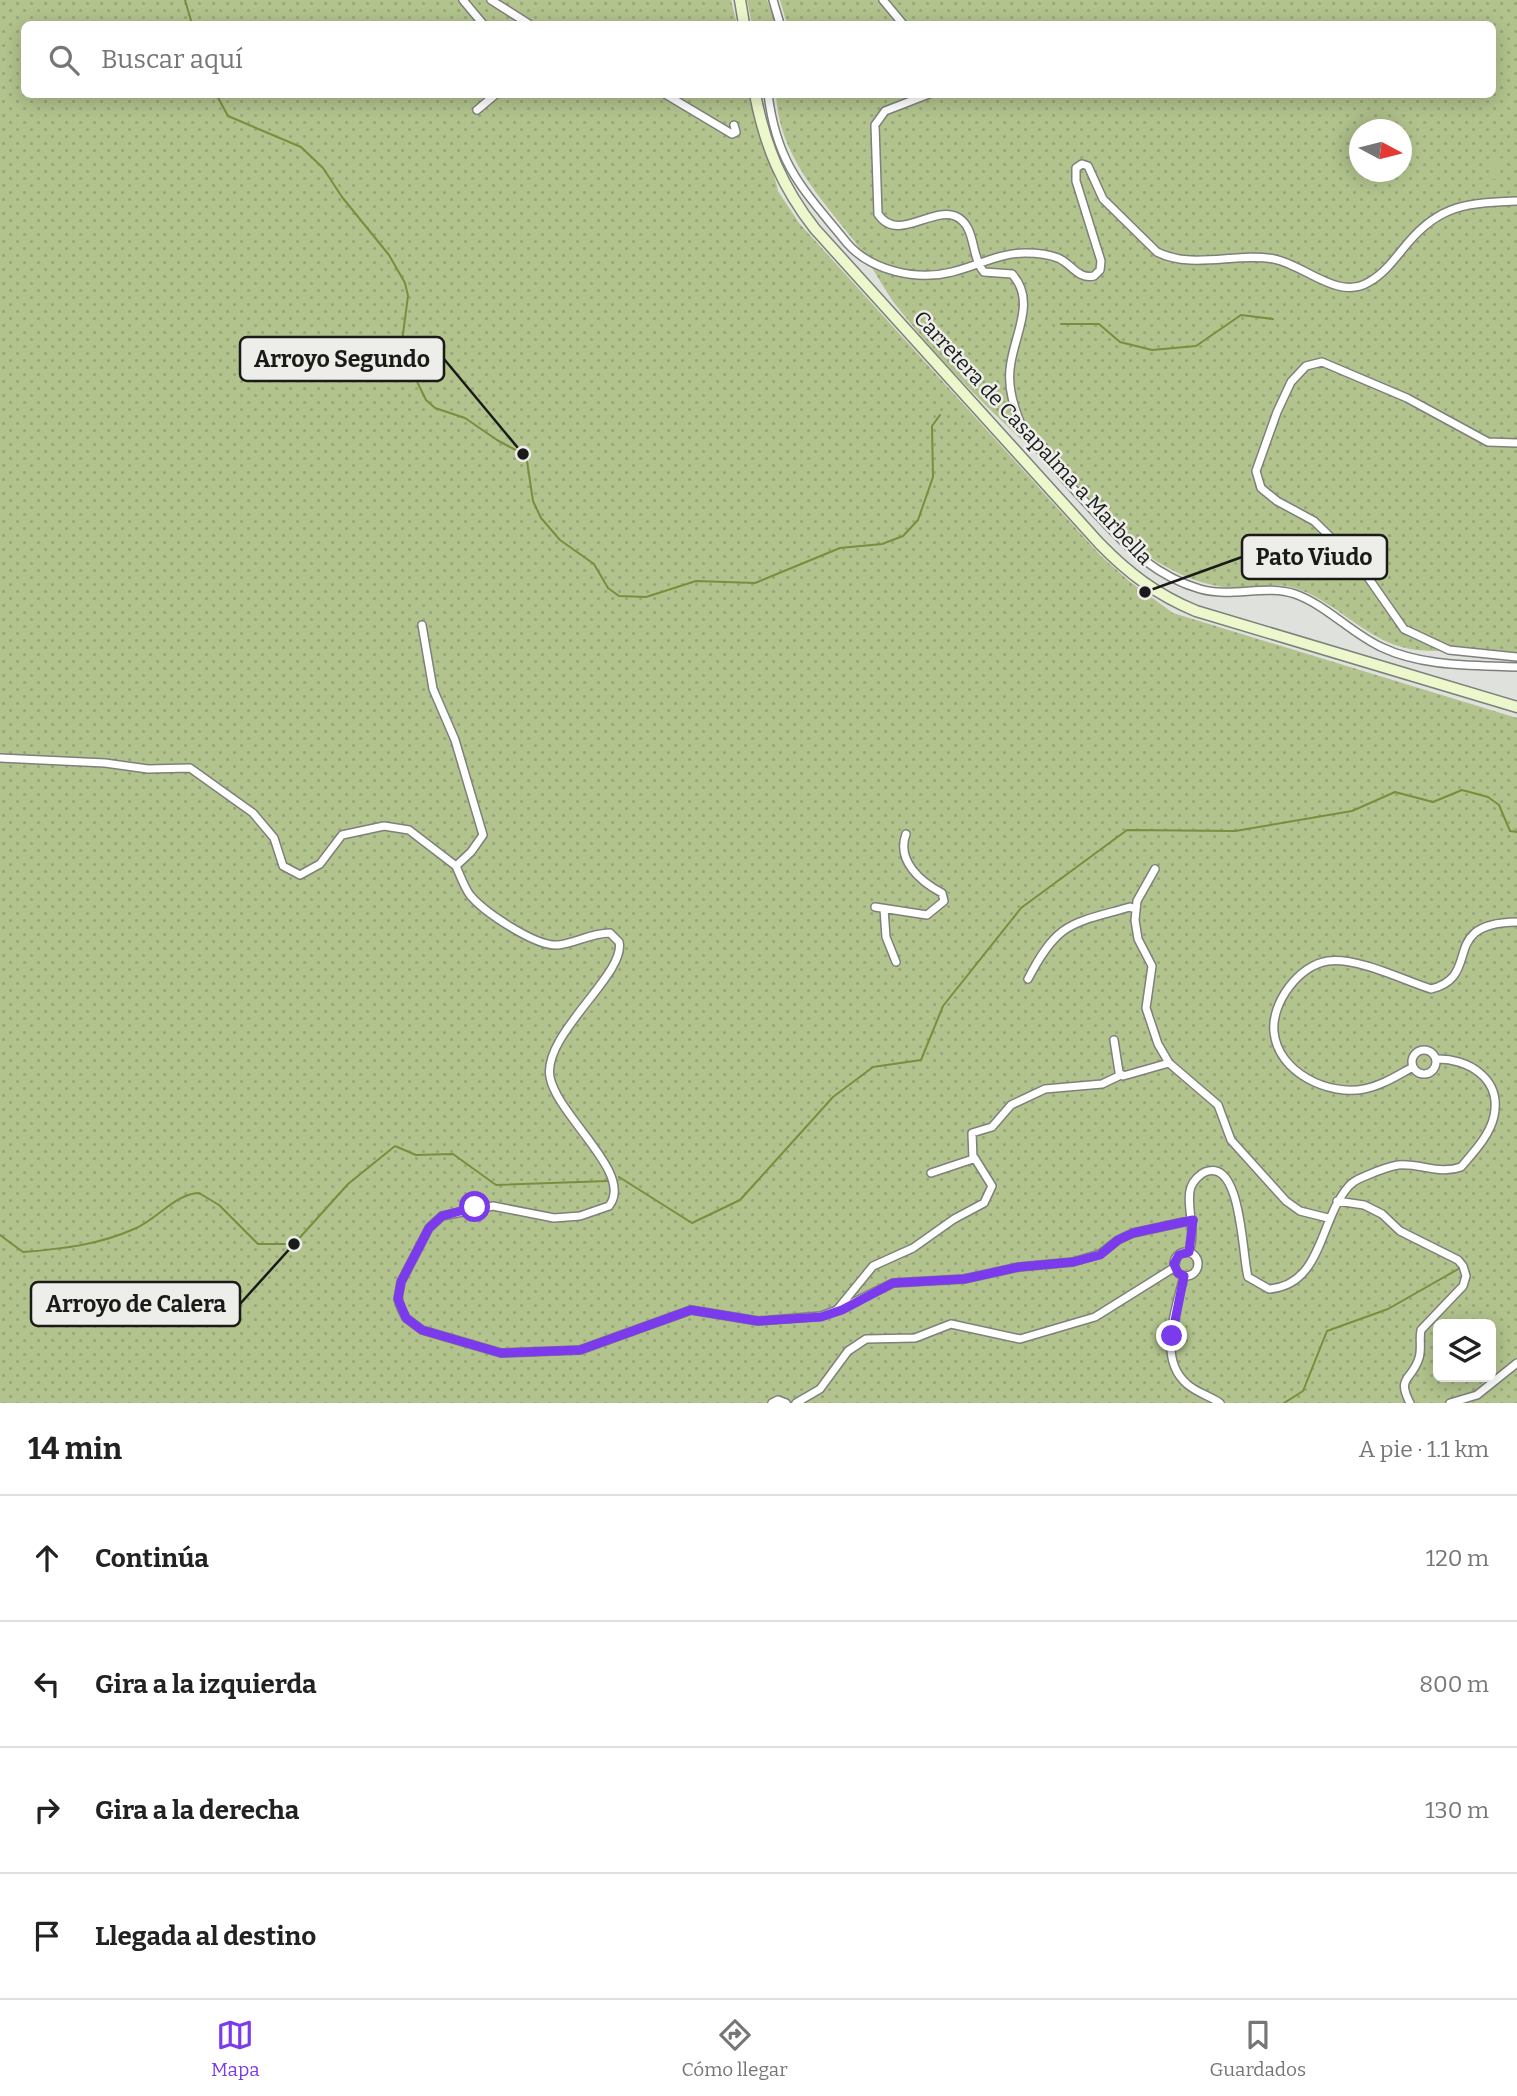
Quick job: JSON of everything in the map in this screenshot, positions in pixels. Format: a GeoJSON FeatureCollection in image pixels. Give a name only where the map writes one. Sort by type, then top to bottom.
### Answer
{"type":"FeatureCollection","features":[{"type":"Feature","properties":{"kind":"main road"},"geometry":{"type":"LineString","coordinates":[[740,0],[744,21]]}},
{"type":"Feature","properties":{"kind":"main road","name":"Carretera de Casapalma a Marbella"},"geometry":{"type":"LineString","coordinates":[[756,98],[764,138],[775,167],[785,188],[815,229],[1099,543],[1136,578],[1149,588],[1196,611],[1517,707]]}},
{"type":"Feature","properties":{"kind":"street"},"geometry":{"type":"LineString","coordinates":[[463,0],[480,21]]}},
{"type":"Feature","properties":{"kind":"street"},"geometry":{"type":"LineString","coordinates":[[491,0],[524,21]]}},
{"type":"Feature","properties":{"kind":"street"},"geometry":{"type":"LineString","coordinates":[[773,0],[779,21]]}},
{"type":"Feature","properties":{"kind":"street"},"geometry":{"type":"LineString","coordinates":[[883,0],[900,21]]}},
{"type":"Feature","properties":{"kind":"street"},"geometry":{"type":"LineString","coordinates":[[477,110],[491,98]]}},
{"type":"Feature","properties":{"kind":"street"},"geometry":{"type":"LineString","coordinates":[[672,98],[733,135],[734,125]]}},
{"type":"Feature","properties":{"kind":"street"},"geometry":{"type":"LineString","coordinates":[[769,98],[780,150],[790,173],[854,251],[886,270],[916,275],[949,273],[978,265],[993,257],[1037,253],[1059,258],[1086,277],[1098,273],[1101,261],[1097,243],[1076,181],[1076,168],[1082,164],[1088,166],[1103,199],[1157,252],[1166,256],[1198,260],[1272,259],[1345,288],[1370,282],[1432,218],[1451,208],[1517,201]]}},
{"type":"Feature","properties":{"kind":"street"},"geometry":{"type":"LineString","coordinates":[[919,98],[885,111],[875,125],[878,214],[883,221],[902,225],[913,225],[943,214],[955,216],[969,231],[978,265],[984,272],[1012,274],[1022,288],[1023,313],[1010,370],[1011,396],[1022,427],[1141,558],[1169,578],[1200,589],[1228,594],[1279,591],[1295,594],[1353,631],[1396,653],[1456,665],[1517,667]]}},
{"type":"Feature","properties":{"kind":"street"},"geometry":{"type":"LineString","coordinates":[[1517,443],[1488,442],[1407,398],[1322,362],[1306,366],[1292,382],[1277,412],[1256,471],[1261,488],[1277,501],[1314,521],[1360,566],[1404,629],[1449,650],[1517,657]]}},
{"type":"Feature","properties":{"kind":"street"},"geometry":{"type":"LineString","coordinates":[[422,625],[433,689],[461,758],[483,835],[471,852],[456,866]]}},
{"type":"Feature","properties":{"kind":"street"},"geometry":{"type":"LineString","coordinates":[[0,758],[105,763],[148,769],[190,768],[253,813],[274,838],[283,866],[300,875],[320,864],[342,835],[384,826],[410,830],[456,866],[470,894],[486,909],[538,942],[560,945],[596,933],[610,933],[619,942],[618,960],[578,1013],[552,1056],[549,1066],[552,1086],[562,1107],[613,1176],[615,1196],[609,1206],[580,1216],[554,1218],[493,1206],[442,1216],[429,1228],[401,1282],[398,1299],[406,1318],[422,1330],[501,1353],[580,1350],[691,1310],[780,1321],[821,1317],[893,1283],[964,1279],[1019,1267],[1073,1262],[1100,1255],[1118,1240],[1133,1233],[1193,1220]]}},
{"type":"Feature","properties":{"kind":"street"},"geometry":{"type":"LineString","coordinates":[[896,962],[879,908],[927,915],[944,901],[942,893],[913,872],[906,859],[905,834]]}},
{"type":"Feature","properties":{"kind":"street"},"geometry":{"type":"LineString","coordinates":[[1155,869],[1144,884],[1135,909],[1138,939],[1152,966],[1147,993],[1149,1023],[1169,1063],[1218,1105],[1231,1140],[1286,1201],[1300,1211],[1328,1218]]}},
{"type":"Feature","properties":{"kind":"street"},"geometry":{"type":"LineString","coordinates":[[1028,979],[1044,947],[1071,924],[1130,907],[1135,909]]}},
{"type":"Feature","properties":{"kind":"street"},"geometry":{"type":"LineString","coordinates":[[1413,1067],[1368,1089],[1338,1090],[1313,1082],[1286,1059],[1274,1032],[1284,995],[1311,967],[1327,961],[1345,961],[1431,989],[1444,986],[1453,978],[1467,941],[1477,928],[1493,922],[1517,922]]}},
{"type":"Feature","properties":{"kind":"street"},"geometry":{"type":"LineString","coordinates":[[1114,1040],[1121,1075]]}},
{"type":"Feature","properties":{"kind":"street"},"geometry":{"type":"LineString","coordinates":[[1420,1050],[1428,1050],[1436,1059],[1430,1073],[1422,1074],[1413,1067],[1412,1059],[1420,1050]]}},
{"type":"Feature","properties":{"kind":"street"},"geometry":{"type":"LineString","coordinates":[[1189,1252],[1193,1220],[1190,1188],[1199,1175],[1209,1170],[1221,1172],[1231,1184],[1237,1200],[1248,1277],[1269,1289],[1293,1284],[1306,1272],[1317,1252],[1328,1218],[1352,1182],[1399,1165],[1450,1171],[1461,1167],[1477,1149],[1495,1114],[1494,1098],[1488,1083],[1475,1067],[1455,1058],[1436,1059]]}},
{"type":"Feature","properties":{"kind":"street"},"geometry":{"type":"LineString","coordinates":[[837,1310],[867,1271],[913,1248],[987,1201],[992,1186],[974,1157],[972,1133],[992,1127],[1011,1105],[1045,1089],[1102,1084],[1121,1075],[1169,1063]]}},
{"type":"Feature","properties":{"kind":"street"},"geometry":{"type":"LineString","coordinates":[[931,1173],[974,1157]]}},
{"type":"Feature","properties":{"kind":"street"},"geometry":{"type":"LineString","coordinates":[[1337,1201],[1364,1205],[1382,1214],[1400,1231],[1458,1260],[1465,1271],[1465,1281],[1459,1292],[1421,1330],[1419,1359],[1403,1387],[1410,1403]]}},
{"type":"Feature","properties":{"kind":"street"},"geometry":{"type":"LineString","coordinates":[[796,1403],[820,1388],[848,1351],[866,1339],[915,1338],[951,1324],[1020,1339],[1096,1317],[1175,1267],[1177,1257],[1189,1252]]}},
{"type":"Feature","properties":{"kind":"street"},"geometry":{"type":"LineString","coordinates":[[1184,1276],[1194,1274],[1199,1265],[1195,1256],[1189,1252]]}},
{"type":"Feature","properties":{"kind":"street"},"geometry":{"type":"LineString","coordinates":[[1175,1267],[1184,1276]]}},
{"type":"Feature","properties":{"kind":"street"},"geometry":{"type":"LineString","coordinates":[[1184,1276],[1172,1336],[1173,1363],[1188,1385],[1220,1403]]}},
{"type":"Feature","properties":{"kind":"street"},"geometry":{"type":"LineString","coordinates":[[1450,1403],[1477,1395],[1517,1363]]}},
{"type":"Feature","properties":{"kind":"street"},"geometry":{"type":"LineString","coordinates":[[772,1403],[778,1400],[786,1403]]}},
{"type":"Feature","properties":{"kind":"green space"},"geometry":{"type":"Polygon","coordinates":[[[0,0],[731,0],[736,21],[21,21],[21,98],[755,98],[778,191],[799,223],[1101,556],[1129,581],[1173,613],[1517,718],[1517,1403],[0,1403],[0,0]]]}},
{"type":"Feature","properties":{"kind":"green space"},"geometry":{"type":"Polygon","coordinates":[[[747,0],[767,0],[774,21],[751,21],[747,0]]]}},
{"type":"Feature","properties":{"kind":"green space"},"geometry":{"type":"Polygon","coordinates":[[[780,0],[1517,0],[1517,653],[1410,649],[1378,637],[1307,592],[1276,585],[1239,588],[1211,585],[1171,570],[1153,559],[989,408],[927,343],[887,293],[861,250],[815,192],[785,137],[776,98],[1496,98],[1496,21],[786,21],[780,0]]]}},
{"type":"Feature","properties":{"kind":"green space"},"geometry":{"type":"Polygon","coordinates":[[[1494,156],[1504,159],[1498,180],[1487,177],[1494,156]]]}},
{"type":"Feature","properties":{"kind":"waterway"},"geometry":{"type":"LineString","coordinates":[[185,0],[191,21]]}},
{"type":"Feature","properties":{"kind":"waterway"},"geometry":{"type":"LineString","coordinates":[[218,98],[228,116],[301,147],[323,168],[342,197],[389,255],[405,283],[408,296],[401,349],[426,400],[435,408],[465,418],[523,454],[527,461],[533,501],[541,518],[560,540],[594,564],[608,588],[619,596],[646,597],[696,581],[755,583],[840,548],[882,544],[903,536],[918,520],[933,477],[932,426],[940,415]]}},
{"type":"Feature","properties":{"kind":"waterway"},"geometry":{"type":"LineString","coordinates":[[1061,324],[1099,324],[1120,342],[1152,350],[1196,346],[1241,315],[1273,319]]}},
{"type":"Feature","properties":{"kind":"waterway"},"geometry":{"type":"LineString","coordinates":[[619,1177],[692,1223],[740,1200],[833,1097],[873,1067],[921,1060],[943,1006],[1021,908],[1127,830],[1235,831],[1352,811],[1395,792],[1433,802],[1462,790],[1488,797],[1499,805],[1510,831],[1517,832]]}},
{"type":"Feature","properties":{"kind":"waterway"},"geometry":{"type":"LineString","coordinates":[[0,1235],[23,1252],[93,1243],[134,1229],[174,1202],[190,1194],[199,1193],[219,1205],[258,1244],[294,1244],[348,1184],[395,1146],[416,1155],[453,1154],[496,1185],[608,1181]]}},
{"type":"Feature","properties":{"kind":"waterway"},"geometry":{"type":"LineString","coordinates":[[1284,1403],[1303,1391],[1327,1331],[1388,1309],[1460,1268]]}},
{"type":"Feature","properties":{"kind":"place","name":"Arroyo Segundo"},"geometry":{"type":"Point","coordinates":[523,454]}},
{"type":"Feature","properties":{"kind":"place","name":"Pato Viudo"},"geometry":{"type":"Point","coordinates":[1145,592]}},
{"type":"Feature","properties":{"kind":"place","name":"Arroyo de Calera"},"geometry":{"type":"Point","coordinates":[294,1244]}},
{"type":"Feature","properties":{"kind":"route"},"geometry":{"type":"LineString","coordinates":[[475,1207],[442,1216],[429,1228],[401,1282],[398,1299],[406,1318],[422,1330],[501,1353],[580,1350],[691,1310],[758,1321],[821,1317],[842,1310],[893,1283],[964,1279],[1019,1267],[1073,1262],[1100,1255],[1118,1240],[1133,1233],[1193,1220],[1194,1232],[1189,1252],[1179,1255],[1174,1264],[1178,1273],[1184,1276],[1172,1336]]}}]}
